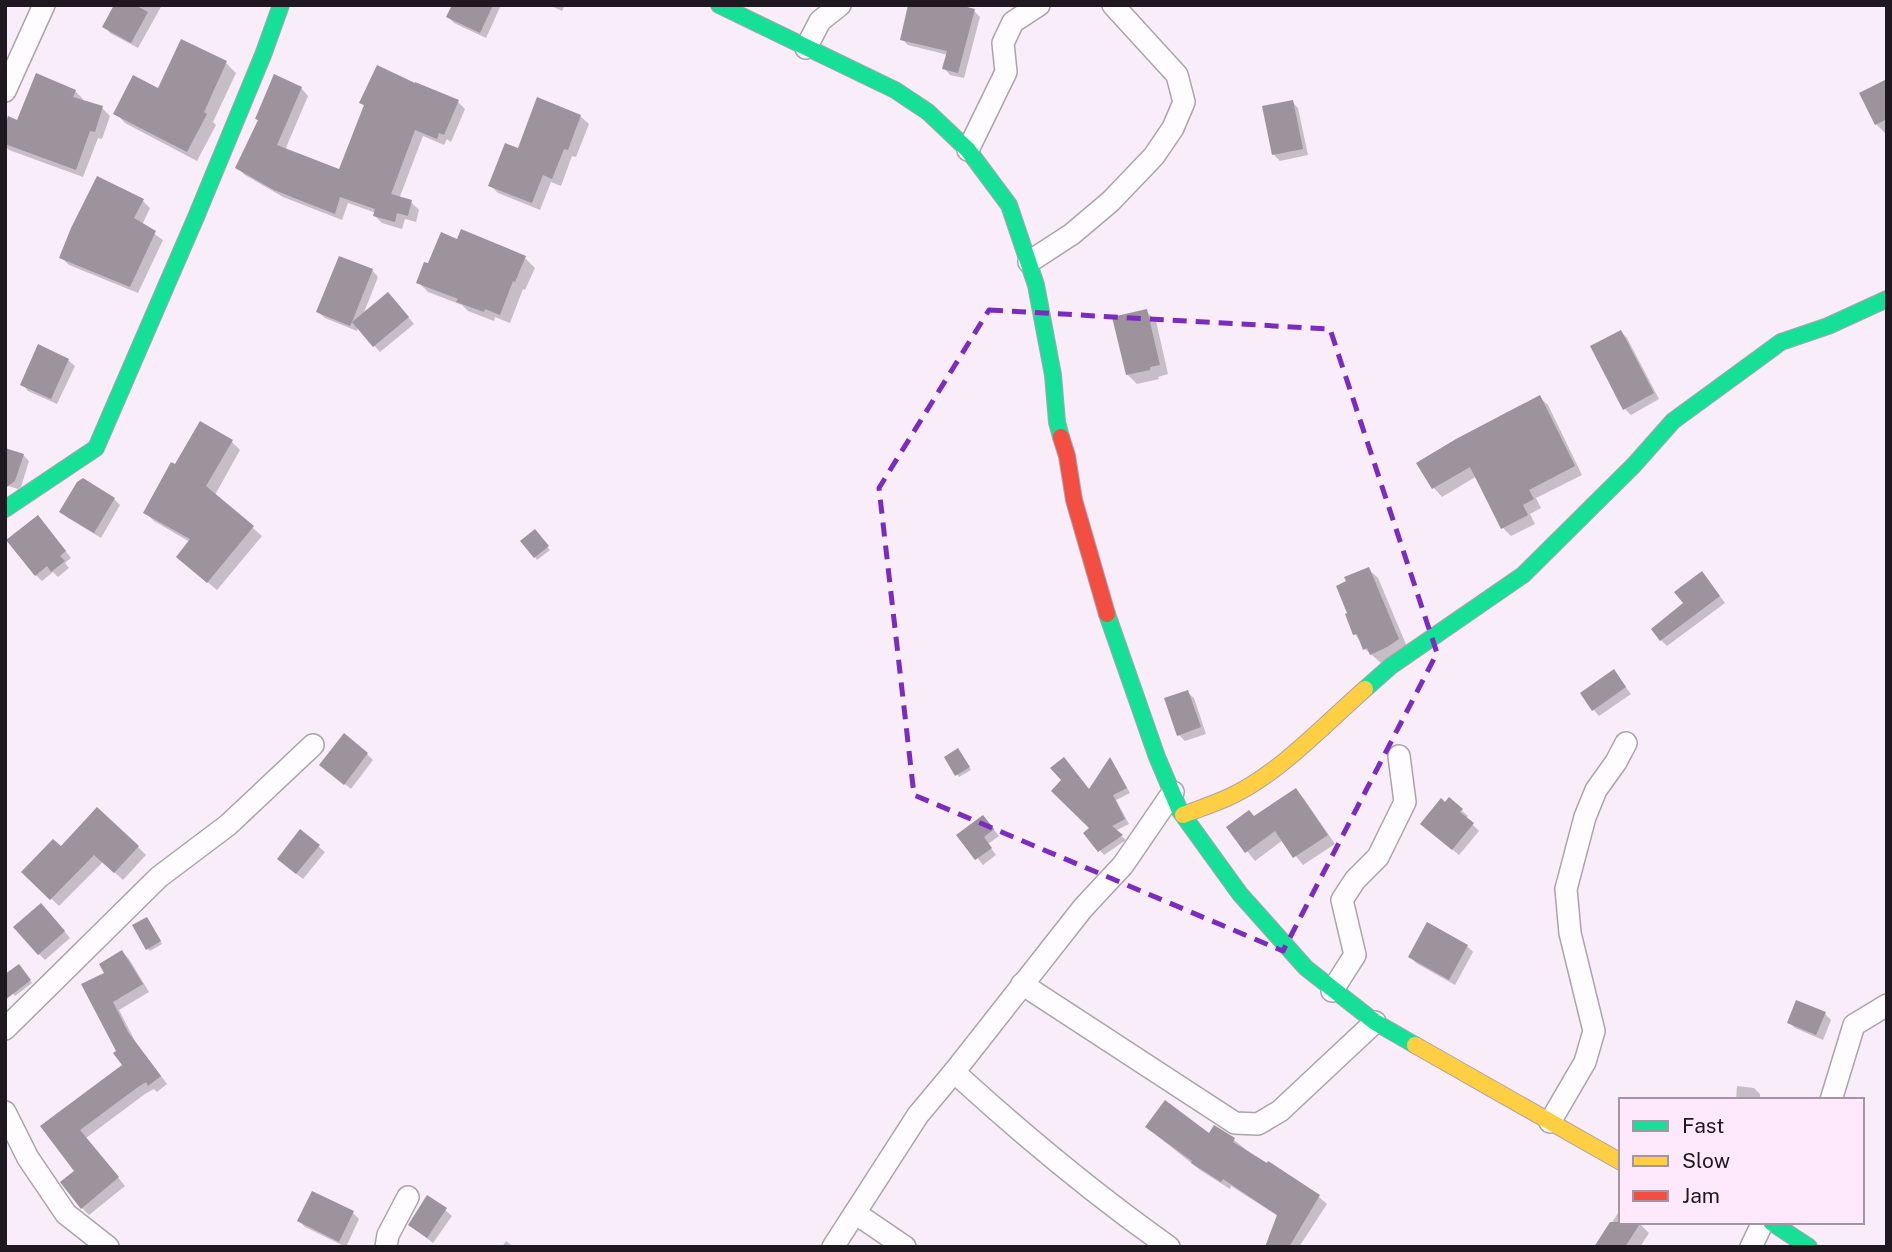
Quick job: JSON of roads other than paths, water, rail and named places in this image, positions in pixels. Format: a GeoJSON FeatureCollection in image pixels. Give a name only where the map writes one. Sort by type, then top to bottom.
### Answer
{"type":"FeatureCollection","features":[{"type":"Feature","properties":{"kind":"street"},"geometry":{"type":"LineString","coordinates":[[5,91],[44,5]]}},
{"type":"Feature","properties":{"kind":"street"},"geometry":{"type":"LineString","coordinates":[[5,509],[96,448],[196,217],[281,5]]}},
{"type":"Feature","properties":{"kind":"street"},"geometry":{"type":"LineString","coordinates":[[719,5],[895,90],[928,112],[968,150],[1009,205],[1036,285],[1053,375],[1057,422],[1068,456],[1074,499],[1100,594],[1157,757],[1183,815],[1240,894],[1306,968],[1332,991],[1375,1021],[1619,1161]]}},
{"type":"Feature","properties":{"kind":"street"},"geometry":{"type":"LineString","coordinates":[[806,48],[820,21],[840,5]]}},
{"type":"Feature","properties":{"kind":"street"},"geometry":{"type":"LineString","coordinates":[[968,150],[1006,72],[1003,43],[1013,22],[1039,5]]}},
{"type":"Feature","properties":{"kind":"street"},"geometry":{"type":"LineString","coordinates":[[1029,262],[1072,234],[1111,201],[1154,156],[1173,128],[1184,102],[1177,75],[1113,5]]}},
{"type":"Feature","properties":{"kind":"street"},"geometry":{"type":"LineString","coordinates":[[1183,815],[1230,797],[1262,777],[1298,749],[1391,666],[1523,575],[1634,465],[1673,421],[1782,342],[1828,326],[1887,299]]}},
{"type":"Feature","properties":{"kind":"street"},"geometry":{"type":"LineString","coordinates":[[1550,1122],[1585,1062],[1594,1031],[1570,933],[1566,889],[1592,799],[1626,743]]}},
{"type":"Feature","properties":{"kind":"street"},"geometry":{"type":"LineString","coordinates":[[5,1029],[159,877],[228,825],[313,745]]}},
{"type":"Feature","properties":{"kind":"street"},"geometry":{"type":"LineString","coordinates":[[1332,991],[1355,955],[1342,900],[1355,880],[1378,857],[1405,803],[1399,756]]}},
{"type":"Feature","properties":{"kind":"street"},"geometry":{"type":"LineString","coordinates":[[834,1247],[918,1115],[1083,908],[1123,865],[1173,792]]}},
{"type":"Feature","properties":{"kind":"street"},"geometry":{"type":"LineString","coordinates":[[1022,984],[1235,1123],[1258,1124],[1280,1111],[1375,1021]]}},
{"type":"Feature","properties":{"kind":"street"},"geometry":{"type":"LineString","coordinates":[[1832,1098],[1854,1025],[1887,1005]]}},
{"type":"Feature","properties":{"kind":"street"},"geometry":{"type":"LineString","coordinates":[[954,1072],[1077,1177],[1169,1247]]}},
{"type":"Feature","properties":{"kind":"street"},"geometry":{"type":"LineString","coordinates":[[5,1112],[28,1158],[66,1214],[108,1247]]}},
{"type":"Feature","properties":{"kind":"street"},"geometry":{"type":"LineString","coordinates":[[386,1247],[388,1235],[408,1197]]}},
{"type":"Feature","properties":{"kind":"street"},"geometry":{"type":"LineString","coordinates":[[855,1213],[905,1247]]}},
{"type":"Feature","properties":{"kind":"street"},"geometry":{"type":"LineString","coordinates":[[1751,1247],[1762,1224]]}},
{"type":"Feature","properties":{"kind":"street"},"geometry":{"type":"LineString","coordinates":[[1775,1224],[1809,1247]]}}]}
